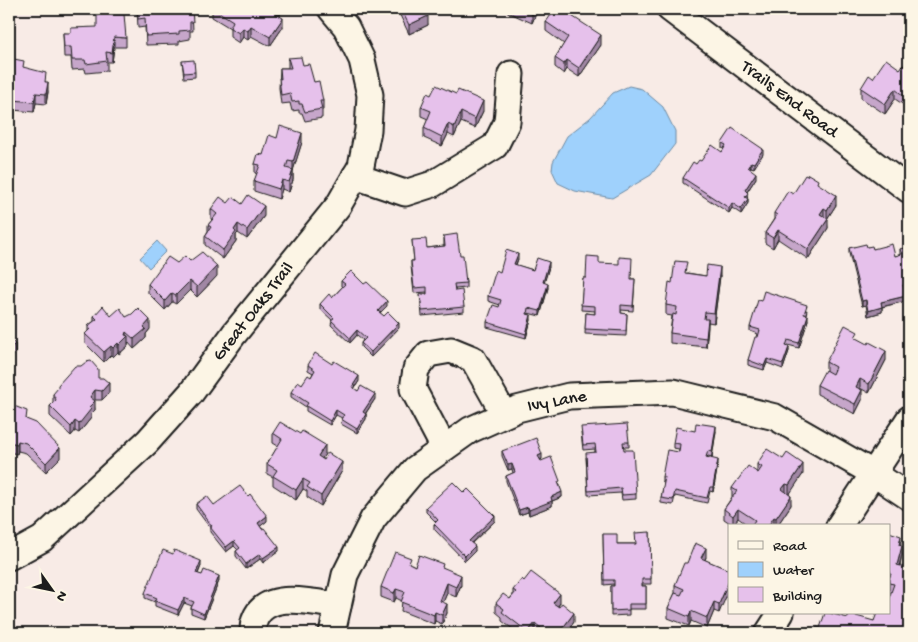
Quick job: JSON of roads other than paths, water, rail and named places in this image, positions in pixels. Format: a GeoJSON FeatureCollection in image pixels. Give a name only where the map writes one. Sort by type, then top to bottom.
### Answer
{"type":"FeatureCollection","features":[{"type":"Feature","properties":{"kind":"street","name":"Great Oaks Trail"},"geometry":{"type":"LineString","coordinates":[[9,557],[42,539],[147,442],[191,393],[234,334],[338,206],[361,166],[368,130],[370,95],[362,60],[346,27],[331,9]]}},
{"type":"Feature","properties":{"kind":"street","name":"Trails End Road"},"geometry":{"type":"LineString","coordinates":[[670,9],[908,188]]}},
{"type":"Feature","properties":{"kind":"street"},"geometry":{"type":"LineString","coordinates":[[355,176],[405,193],[433,184],[495,146],[507,122],[511,74]]}},
{"type":"Feature","properties":{"kind":"street"},"geometry":{"type":"LineString","coordinates":[[444,448],[413,390],[416,369],[428,354],[451,350],[473,359],[504,414]]}},
{"type":"Feature","properties":{"kind":"street","name":"Ivy Lane"},"geometry":{"type":"LineString","coordinates":[[332,633],[345,575],[373,519],[415,469],[470,430],[517,409],[569,396],[673,392],[776,418],[873,473],[909,497]]}},
{"type":"Feature","properties":{"kind":"street"},"geometry":{"type":"LineString","coordinates":[[840,524],[909,419]]}},
{"type":"Feature","properties":{"kind":"street"},"geometry":{"type":"LineString","coordinates":[[253,633],[254,621],[263,607],[280,600],[306,600],[338,606]]}},
{"type":"Feature","properties":{"kind":"street"},"geometry":{"type":"LineString","coordinates":[[768,633],[780,614]]}},
{"type":"Feature","properties":{"kind":"water"},"geometry":{"type":"Polygon","coordinates":[[[629,86],[642,89],[663,107],[675,131],[675,144],[651,175],[612,198],[575,191],[558,183],[552,170],[553,162],[567,136],[590,118],[613,93],[629,86]]]}},
{"type":"Feature","properties":{"kind":"water"},"geometry":{"type":"Polygon","coordinates":[[[157,241],[166,251],[149,268],[140,258],[157,241]]]}}]}
